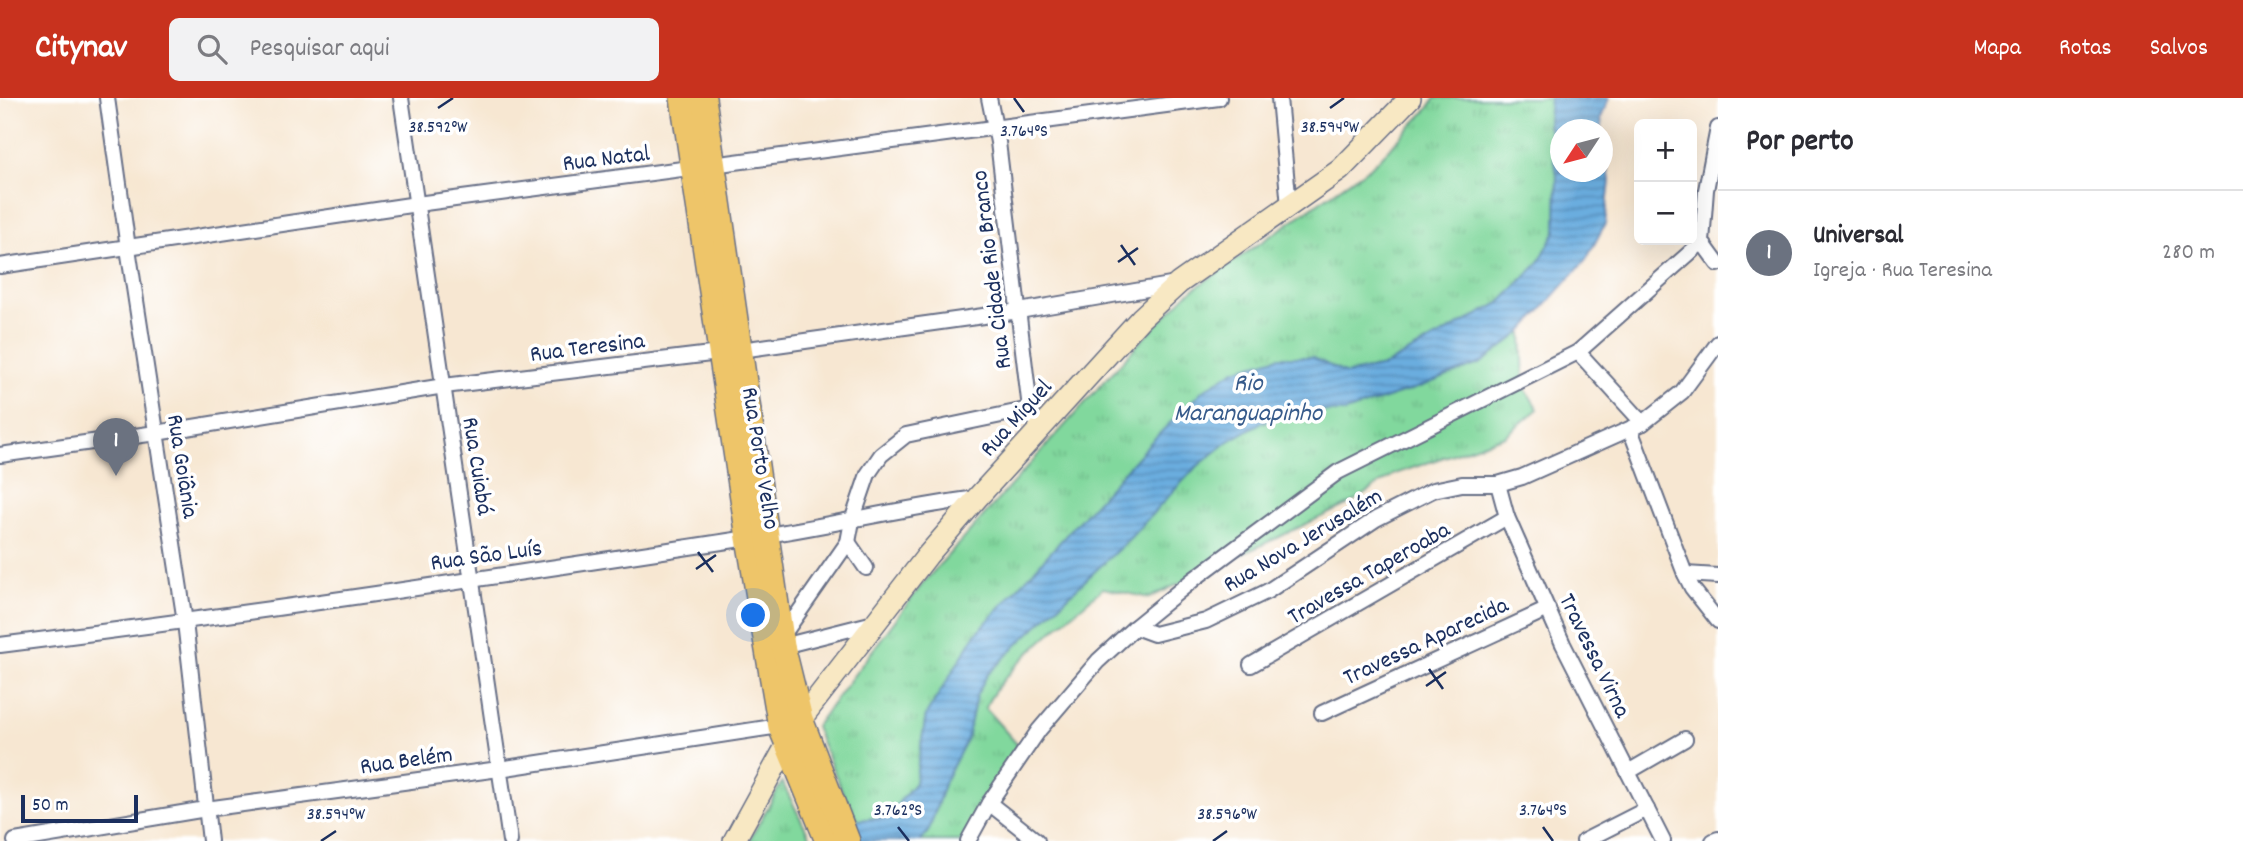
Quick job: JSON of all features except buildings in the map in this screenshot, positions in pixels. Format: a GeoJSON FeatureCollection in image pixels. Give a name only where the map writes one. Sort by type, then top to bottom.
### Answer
{"type":"FeatureCollection","features":[{"type":"Feature","properties":{"kind":"main road","name":"Rua Porto Velho"},"geometry":{"type":"LineString","coordinates":[[682,98],[702,167],[757,537],[789,730],[827,816]]}},
{"type":"Feature","properties":{"kind":"main road","name":"Rua Porto Velho"},"geometry":{"type":"LineString","coordinates":[[702,167],[704,98]]}},
{"type":"Feature","properties":{"kind":"main road","name":"Rua Miguel"},"geometry":{"type":"LineString","coordinates":[[734,841],[789,730],[977,498],[1141,318],[1179,283],[1340,170],[1410,98]]}},
{"type":"Feature","properties":{"kind":"main road","name":"Rua Porto Velho"},"geometry":{"type":"LineString","coordinates":[[757,537],[783,640],[789,730]]}},
{"type":"Feature","properties":{"kind":"main road"},"geometry":{"type":"LineString","coordinates":[[827,816],[827,841]]}},
{"type":"Feature","properties":{"kind":"main road"},"geometry":{"type":"LineString","coordinates":[[827,816],[848,841]]}},
{"type":"Feature","properties":{"kind":"street","name":"Rua Goiânia"},"geometry":{"type":"LineString","coordinates":[[107,98],[185,622],[210,841]]}},
{"type":"Feature","properties":{"kind":"street","name":"Rua Cuiabá"},"geometry":{"type":"LineString","coordinates":[[401,98],[510,841]]}},
{"type":"Feature","properties":{"kind":"street","name":"Rua Cidade Rio Branco"},"geometry":{"type":"LineString","coordinates":[[989,98],[998,142],[1034,436]]}},
{"type":"Feature","properties":{"kind":"street","name":"Rua Natal"},"geometry":{"type":"LineString","coordinates":[[0,266],[417,204],[1219,98]]}},
{"type":"Feature","properties":{"kind":"street"},"geometry":{"type":"LineString","coordinates":[[1279,98],[1289,206]]}},
{"type":"Feature","properties":{"kind":"street"},"geometry":{"type":"LineString","coordinates":[[1718,128],[1706,190],[1702,242],[1718,264]]}},
{"type":"Feature","properties":{"kind":"street"},"geometry":{"type":"LineString","coordinates":[[968,841],[989,803],[1039,730],[1076,686],[1135,627],[1194,579],[1338,472],[1578,352],[1702,242]]}},
{"type":"Feature","properties":{"kind":"street","name":"Rua Teresina"},"geometry":{"type":"LineString","coordinates":[[0,455],[156,433],[444,386],[729,352],[1019,311],[1179,283]]}},
{"type":"Feature","properties":{"kind":"street","name":"Rua Nova Jerusalém"},"geometry":{"type":"LineString","coordinates":[[1135,627],[1154,634],[1206,621],[1268,591],[1376,519],[1433,490],[1462,484],[1498,484],[1555,463],[1637,426],[1682,392],[1718,343]]}},
{"type":"Feature","properties":{"kind":"street"},"geometry":{"type":"LineString","coordinates":[[1578,352],[1637,426],[1685,574],[1692,588],[1718,621]]}},
{"type":"Feature","properties":{"kind":"street"},"geometry":{"type":"LineString","coordinates":[[783,640],[848,542],[852,521],[873,467],[881,455],[906,435],[1030,409]]}},
{"type":"Feature","properties":{"kind":"street","name":"Travessa Virna"},"geometry":{"type":"LineString","coordinates":[[1498,484],[1507,517],[1548,609],[1663,841]]}},
{"type":"Feature","properties":{"kind":"street","name":"Rua São Luís"},"geometry":{"type":"LineString","coordinates":[[0,645],[185,622],[757,537],[852,521],[907,507],[977,498]]}},
{"type":"Feature","properties":{"kind":"street","name":"Travessa Taperoaba"},"geometry":{"type":"LineString","coordinates":[[1251,665],[1507,517]]}},
{"type":"Feature","properties":{"kind":"street"},"geometry":{"type":"LineString","coordinates":[[848,542],[866,568]]}},
{"type":"Feature","properties":{"kind":"street"},"geometry":{"type":"LineString","coordinates":[[1685,574],[1718,576]]}},
{"type":"Feature","properties":{"kind":"street","name":"Travessa Aparecida"},"geometry":{"type":"LineString","coordinates":[[1322,713],[1548,609]]}},
{"type":"Feature","properties":{"kind":"street"},"geometry":{"type":"LineString","coordinates":[[783,640],[874,623]]}},
{"type":"Feature","properties":{"kind":"street","name":"Rua Belém"},"geometry":{"type":"LineString","coordinates":[[15,841],[205,809],[789,730]]}},
{"type":"Feature","properties":{"kind":"street"},"geometry":{"type":"LineString","coordinates":[[1628,772],[1685,739]]}},
{"type":"Feature","properties":{"kind":"street"},"geometry":{"type":"LineString","coordinates":[[989,803],[1037,841]]}},
{"type":"Feature","properties":{"kind":"street"},"geometry":{"type":"LineString","coordinates":[[1584,841],[1647,809]]}},
{"type":"Feature","properties":{"kind":"green space"},"geometry":{"type":"Polygon","coordinates":[[[1435,98],[1550,98],[1550,182],[1557,182],[1556,231],[1538,264],[1500,303],[1384,366],[1346,374],[1312,357],[1151,442],[975,635],[926,715],[915,783],[887,817],[858,820],[848,805],[815,727],[924,582],[1138,344],[1188,293],[1373,165],[1427,110],[1435,98]]]}},
{"type":"Feature","properties":{"kind":"green space"},"geometry":{"type":"Polygon","coordinates":[[[1522,332],[1524,387],[1538,409],[1505,436],[1395,474],[1351,503],[1149,598],[1103,588],[1021,660],[985,708],[1024,752],[968,841],[921,841],[929,830],[945,781],[967,739],[976,696],[987,675],[1129,539],[1194,469],[1229,441],[1262,422],[1295,411],[1345,412],[1414,389],[1481,363],[1522,332]]]}},
{"type":"Feature","properties":{"kind":"green space"},"geometry":{"type":"Polygon","coordinates":[[[782,782],[812,841],[749,841],[782,782]]]}},
{"type":"Feature","properties":{"kind":"water","name":"Rio Maranguapinho"},"geometry":{"type":"Polygon","coordinates":[[[1550,98],[1609,98],[1601,119],[1550,119],[1550,134],[1548,123],[1550,98]]]}},
{"type":"Feature","properties":{"kind":"water","name":"Rio Maranguapinho"},"geometry":{"type":"Polygon","coordinates":[[[1557,182],[1610,182],[1605,224],[1586,260],[1522,332],[1481,363],[1414,389],[1345,412],[1295,411],[1262,422],[1229,441],[1194,469],[1129,539],[987,675],[976,696],[967,739],[945,781],[929,830],[921,841],[837,841],[858,820],[887,817],[915,783],[926,715],[975,635],[1151,442],[1202,391],[1235,370],[1279,357],[1312,357],[1346,374],[1384,366],[1500,303],[1538,264],[1556,231],[1557,182]]]}},
{"type":"Feature","properties":{"kind":"place","name":"Universal"},"geometry":{"type":"Point","coordinates":[116,476]}}]}
